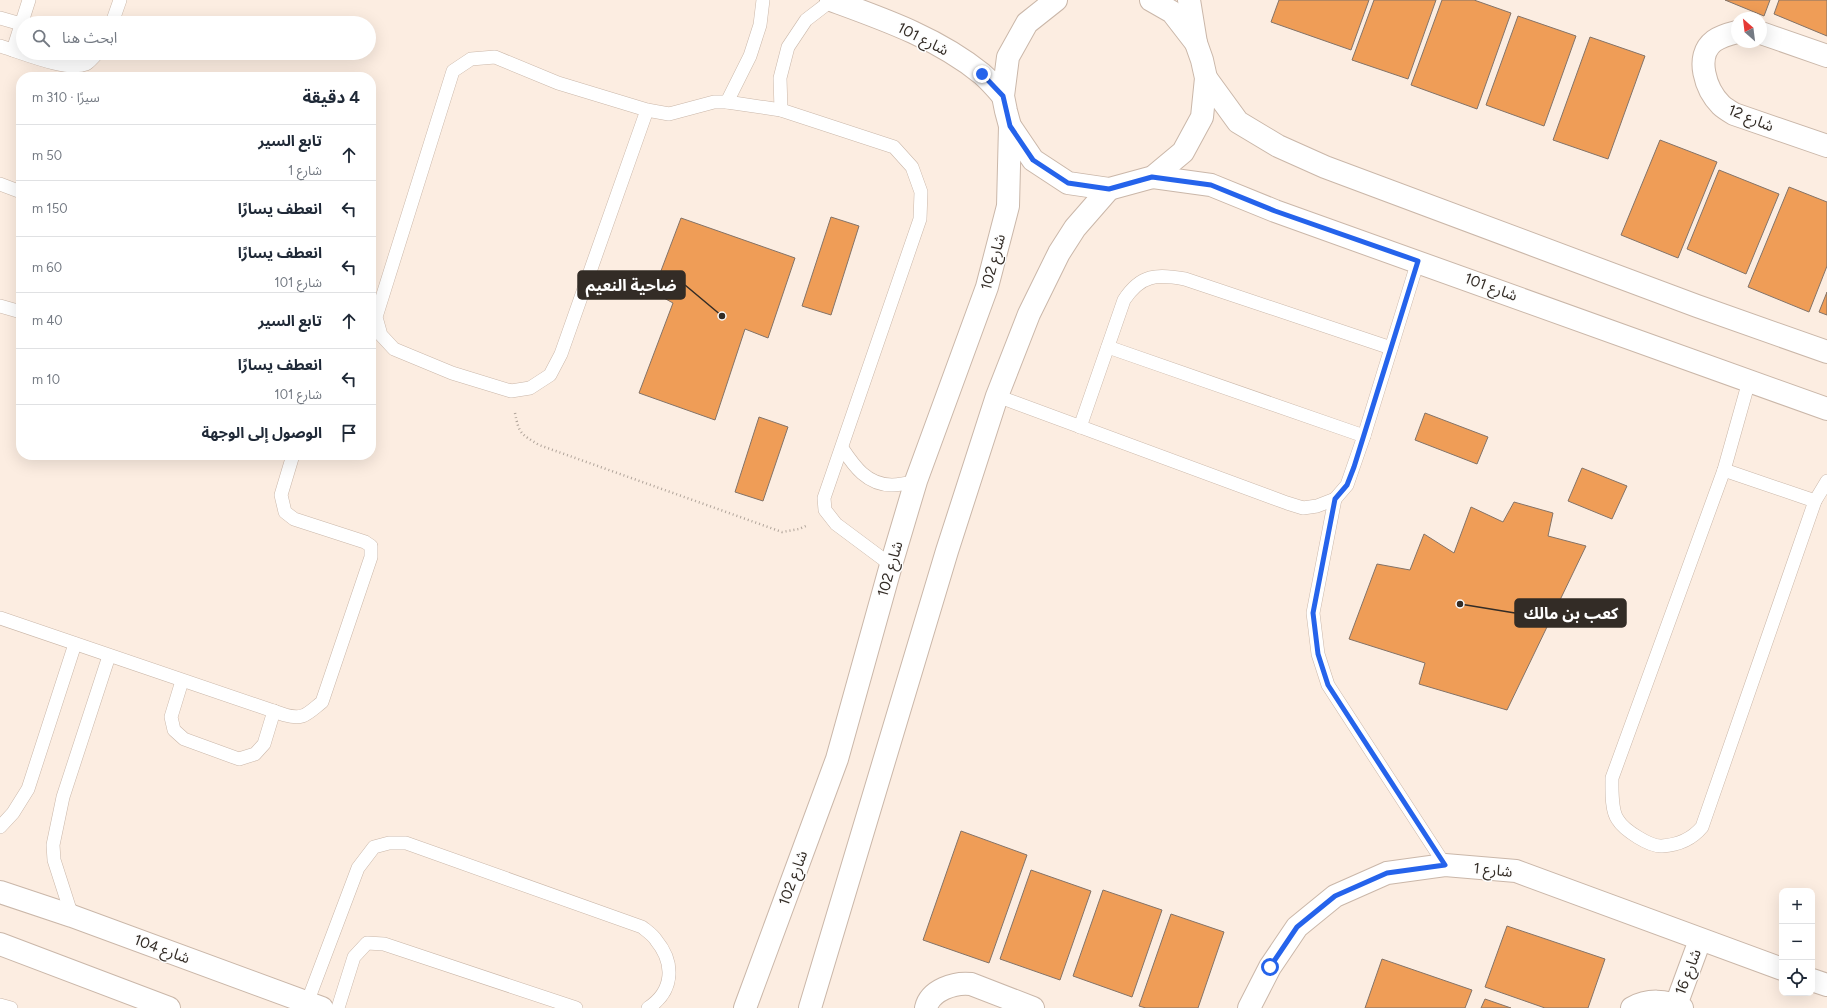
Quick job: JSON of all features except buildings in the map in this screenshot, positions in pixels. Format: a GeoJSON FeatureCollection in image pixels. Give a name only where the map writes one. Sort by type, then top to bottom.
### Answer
{"type":"FeatureCollection","features":[{"type":"Feature","properties":{"kind":"street","name":"شارع 101"},"geometry":{"type":"LineString","coordinates":[[831,0],[879,17],[939,44],[982,74],[1003,96]]}},
{"type":"Feature","properties":{"kind":"street"},"geometry":{"type":"LineString","coordinates":[[1056,0],[1027,23],[1008,57],[1003,96],[1010,126],[1033,160],[1068,183],[1109,189],[1152,177],[1183,152],[1202,117],[1206,78],[1196,43],[1189,0]]}},
{"type":"Feature","properties":{"kind":"street"},"geometry":{"type":"LineString","coordinates":[[1151,0],[1172,12],[1196,43]]}},
{"type":"Feature","properties":{"kind":"street","name":"شارع 12"},"geometry":{"type":"LineString","coordinates":[[1731,34],[1713,42],[1705,52],[1704,68],[1706,81],[1721,105],[1734,114],[1827,146]]}},
{"type":"Feature","properties":{"kind":"street"},"geometry":{"type":"LineString","coordinates":[[1767,35],[1827,56]]}},
{"type":"Feature","properties":{"kind":"street"},"geometry":{"type":"LineString","coordinates":[[1206,78],[1238,122],[1278,146],[1319,164],[1682,300],[1827,352]]}},
{"type":"Feature","properties":{"kind":"street","name":"شارع 102"},"geometry":{"type":"LineString","coordinates":[[746,1008],[837,759],[891,565],[916,482],[987,287],[1008,206],[1010,126]]}},
{"type":"Feature","properties":{"kind":"street","name":"شارع 101"},"geometry":{"type":"LineString","coordinates":[[1152,177],[1211,185],[1275,211],[1418,261],[1827,409]]}},
{"type":"Feature","properties":{"kind":"street"},"geometry":{"type":"LineString","coordinates":[[810,1008],[947,551],[997,396],[1029,314],[1059,253],[1075,228],[1109,189]]}},
{"type":"Feature","properties":{"kind":"street","name":"شارع 1"},"geometry":{"type":"LineString","coordinates":[[1249,1008],[1270,967],[1297,927],[1335,896],[1387,873],[1445,865],[1516,871],[1779,968]]}},
{"type":"Feature","properties":{"kind":"street","name":"شارع 104"},"geometry":{"type":"LineString","coordinates":[[0,892],[72,916],[315,1005]]}},
{"type":"Feature","properties":{"kind":"street","name":"شارع 16"},"geometry":{"type":"LineString","coordinates":[[1632,1008],[1641,1003],[1649,1002],[1662,1002],[1679,1006],[1700,940]]}},
{"type":"Feature","properties":{"kind":"street"},"geometry":{"type":"LineString","coordinates":[[0,944],[169,1008]]}},
{"type":"Feature","properties":{"kind":"street"},"geometry":{"type":"LineString","coordinates":[[1815,981],[1827,986]]}},
{"type":"Feature","properties":{"kind":"street"},"geometry":{"type":"LineString","coordinates":[[926,1008],[932,997],[942,990],[962,983],[971,984],[1033,1008]]}},
{"type":"Feature","properties":{"kind":"lane"},"geometry":{"type":"LineString","coordinates":[[24,16],[29,0]]}},
{"type":"Feature","properties":{"kind":"lane"},"geometry":{"type":"LineString","coordinates":[[114,16],[120,0]]}},
{"type":"Feature","properties":{"kind":"lane"},"geometry":{"type":"LineString","coordinates":[[727,102],[750,56],[760,25],[763,0]]}},
{"type":"Feature","properties":{"kind":"lane"},"geometry":{"type":"LineString","coordinates":[[782,110],[780,78],[788,47],[806,20],[831,0]]}},
{"type":"Feature","properties":{"kind":"lane"},"geometry":{"type":"LineString","coordinates":[[0,18],[16,23]]}},
{"type":"Feature","properties":{"kind":"lane"},"geometry":{"type":"LineString","coordinates":[[13,50],[16,40]]}},
{"type":"Feature","properties":{"kind":"lane"},"geometry":{"type":"LineString","coordinates":[[0,46],[16,51]]}},
{"type":"Feature","properties":{"kind":"lane"},"geometry":{"type":"LineString","coordinates":[[647,110],[561,354],[550,375],[530,388],[511,391],[452,373],[394,349],[381,335],[376,317],[453,71],[471,59],[495,58],[558,83],[647,110],[669,114],[714,102],[727,102],[782,110],[894,147],[912,167],[921,192],[920,219],[824,498],[825,510],[836,524],[891,565]]}},
{"type":"Feature","properties":{"kind":"lane"},"geometry":{"type":"LineString","coordinates":[[38,60],[66,65],[86,64],[90,60]]}},
{"type":"Feature","properties":{"kind":"lane"},"geometry":{"type":"LineString","coordinates":[[0,184],[16,190]]}},
{"type":"Feature","properties":{"kind":"lane"},"geometry":{"type":"LineString","coordinates":[[997,396],[1303,508],[1317,506],[1335,499],[1347,485],[1364,436],[1418,261]]}},
{"type":"Feature","properties":{"kind":"lane"},"geometry":{"type":"LineString","coordinates":[[1080,427],[1124,300],[1130,290],[1138,283],[1152,277],[1166,276],[1185,279],[1391,348]]}},
{"type":"Feature","properties":{"kind":"lane"},"geometry":{"type":"LineString","coordinates":[[0,306],[16,311]]}},
{"type":"Feature","properties":{"kind":"lane"},"geometry":{"type":"LineString","coordinates":[[1108,347],[1364,436]]}},
{"type":"Feature","properties":{"kind":"lane"},"geometry":{"type":"LineString","coordinates":[[1749,381],[1724,470],[1612,778],[1612,799],[1617,820],[1634,836],[1660,847],[1680,842],[1694,836],[1702,827],[1815,501],[1827,481]]}},
{"type":"Feature","properties":{"kind":"lane"},"geometry":{"type":"LineString","coordinates":[[842,448],[857,470],[871,480],[891,485],[916,482]]}},
{"type":"Feature","properties":{"kind":"lane"},"geometry":{"type":"LineString","coordinates":[[0,618],[274,711],[297,718],[306,715],[322,702],[371,557],[371,546],[365,542],[294,519],[285,512],[281,495],[292,460]]}},
{"type":"Feature","properties":{"kind":"lane"},"geometry":{"type":"LineString","coordinates":[[1724,470],[1815,501]]}},
{"type":"Feature","properties":{"kind":"lane"},"geometry":{"type":"LineString","coordinates":[[1335,499],[1313,613],[1318,654],[1328,685],[1445,865]]}},
{"type":"Feature","properties":{"kind":"lane"},"geometry":{"type":"LineString","coordinates":[[0,827],[12,814],[28,789],[75,644]]}},
{"type":"Feature","properties":{"kind":"lane"},"geometry":{"type":"LineString","coordinates":[[72,916],[54,860],[53,845],[63,797],[109,656]]}},
{"type":"Feature","properties":{"kind":"lane"},"geometry":{"type":"LineString","coordinates":[[182,680],[172,717],[174,730],[184,739],[239,759],[254,754],[264,744],[274,711]]}},
{"type":"Feature","properties":{"kind":"lane"},"geometry":{"type":"LineString","coordinates":[[315,1005],[358,868],[374,847],[389,843],[406,843],[642,927],[656,939],[660,946],[667,960],[670,980],[658,1002],[648,1008]]}},
{"type":"Feature","properties":{"kind":"lane"},"geometry":{"type":"LineString","coordinates":[[338,1008],[354,957],[367,943],[384,944],[576,1008]]}},
{"type":"Feature","properties":{"kind":"lane"},"geometry":{"type":"LineString","coordinates":[[0,1005],[11,1008]]}},
{"type":"Feature","properties":{"kind":"path"},"geometry":{"type":"LineString","coordinates":[[511,391],[517,424],[522,435],[538,445],[782,532],[799,529],[814,522],[825,510]]}},
{"type":"Feature","properties":{"kind":"place","name":"ضاحية النعيم"},"geometry":{"type":"Point","coordinates":[722,316]}},
{"type":"Feature","properties":{"kind":"place","name":"كعب بن مالك"},"geometry":{"type":"Point","coordinates":[1460,604]}},
{"type":"Feature","properties":{"kind":"route"},"geometry":{"type":"LineString","coordinates":[[982,74],[1003,96],[1010,126],[1033,160],[1068,183],[1109,189],[1152,177],[1211,185],[1275,211],[1418,261],[1354,467],[1347,485],[1335,499],[1313,613],[1318,654],[1328,685],[1445,865],[1387,873],[1335,896],[1297,927],[1270,967]]}}]}
